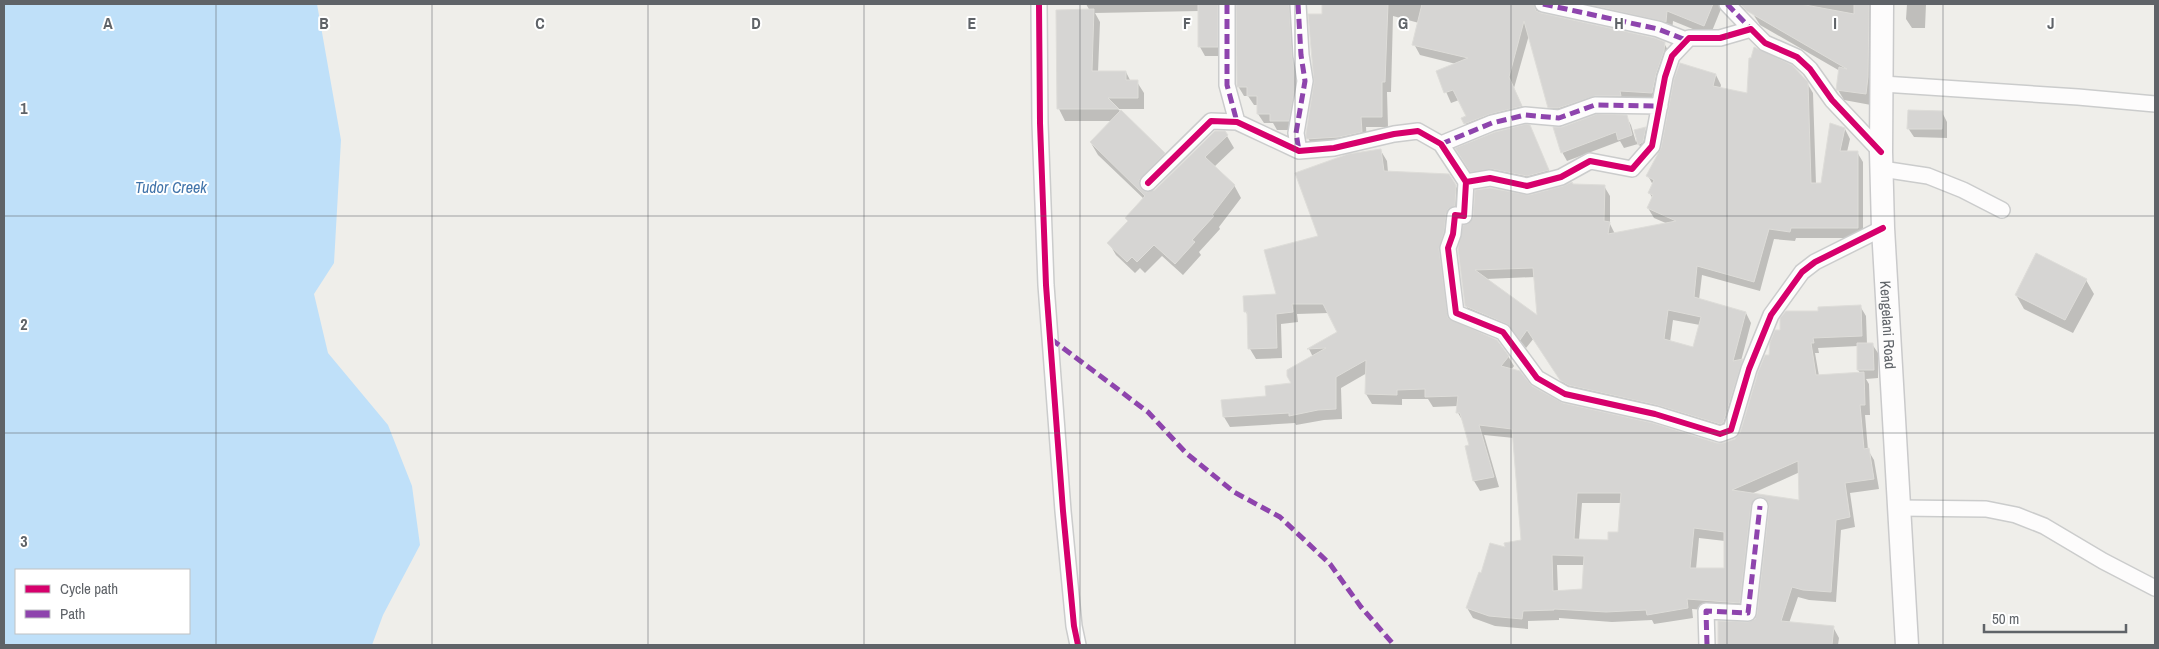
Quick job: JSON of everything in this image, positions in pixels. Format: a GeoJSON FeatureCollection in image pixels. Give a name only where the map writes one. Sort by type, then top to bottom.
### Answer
{"type":"FeatureCollection","features":[{"type":"Feature","properties":{"kind":"main road","name":"Kengelani Road"},"geometry":{"type":"LineString","coordinates":[[1882,4],[1883,84],[1881,160],[1906,645]]}},
{"type":"Feature","properties":{"kind":"street"},"geometry":{"type":"LineString","coordinates":[[1039,4],[1040,114],[1046,285],[1063,511],[1074,626],[1078,645]]}},
{"type":"Feature","properties":{"kind":"street"},"geometry":{"type":"LineString","coordinates":[[1227,4],[1227,85],[1237,122]]}},
{"type":"Feature","properties":{"kind":"street"},"geometry":{"type":"LineString","coordinates":[[1298,4],[1301,55],[1305,81],[1296,133],[1299,151]]}},
{"type":"Feature","properties":{"kind":"street"},"geometry":{"type":"LineString","coordinates":[[1543,4],[1658,29],[1686,40]]}},
{"type":"Feature","properties":{"kind":"street"},"geometry":{"type":"LineString","coordinates":[[1727,4],[1765,43],[1797,57],[1810,69],[1832,100],[1881,160],[1963,190],[2002,210]]}},
{"type":"Feature","properties":{"kind":"street"},"geometry":{"type":"LineString","coordinates":[[1466,182],[1490,178],[1527,186],[1561,177],[1590,161],[1632,169],[1652,146],[1672,56],[1689,38],[1720,38],[1750,29]]}},
{"type":"Feature","properties":{"kind":"street"},"geometry":{"type":"LineString","coordinates":[[1883,84],[2155,104]]}},
{"type":"Feature","properties":{"kind":"street"},"geometry":{"type":"LineString","coordinates":[[1441,144],[1492,124],[1525,115],[1559,118],[1595,105],[1660,106]]}},
{"type":"Feature","properties":{"kind":"street"},"geometry":{"type":"LineString","coordinates":[[1148,183],[1210,121],[1237,122],[1299,151],[1334,148],[1394,134],[1418,131],[1441,144],[1466,182],[1464,216],[1455,215],[1453,234],[1448,248],[1456,313],[1503,332],[1536,378],[1565,394],[1655,414],[1720,434],[1731,430],[1749,369],[1771,315],[1802,272],[1815,262],[1884,228]]}},
{"type":"Feature","properties":{"kind":"street"},"geometry":{"type":"LineString","coordinates":[[1707,645],[1706,611],[1748,613],[1760,506]]}},
{"type":"Feature","properties":{"kind":"street"},"geometry":{"type":"LineString","coordinates":[[1899,508],[1986,509],[2016,515],[2044,526],[2103,561],[2155,588]]}},
{"type":"Feature","properties":{"kind":"water","name":"Tudor Creek"},"geometry":{"type":"Polygon","coordinates":[[[4,4],[317,4],[341,140],[334,263],[314,294],[328,353],[388,425],[412,486],[420,545],[383,615],[372,645],[4,645],[4,4]]]}},
{"type":"Feature","properties":{"kind":"building"},"geometry":{"type":"Polygon","coordinates":[[[1198,4],[1218,4],[1218,47],[1198,47],[1198,4]]]}},
{"type":"Feature","properties":{"kind":"building"},"geometry":{"type":"Polygon","coordinates":[[[1236,4],[1289,4],[1292,56],[1296,81],[1289,121],[1270,121],[1270,114],[1257,114],[1257,96],[1247,96],[1247,87],[1237,87],[1236,4]]]}},
{"type":"Feature","properties":{"kind":"building"},"geometry":{"type":"Polygon","coordinates":[[[1322,4],[1388,4],[1385,82],[1382,82],[1382,117],[1361,117],[1362,132],[1339,137],[1306,139],[1314,82],[1308,14],[1322,14],[1322,4]]]}},
{"type":"Feature","properties":{"kind":"building"},"geometry":{"type":"Polygon","coordinates":[[[1422,4],[1534,4],[1536,11],[1541,13],[1655,38],[1665,42],[1652,93],[1620,91],[1621,96],[1595,96],[1558,108],[1548,108],[1524,21],[1509,77],[1522,106],[1490,114],[1464,124],[1461,118],[1466,116],[1453,90],[1444,93],[1436,71],[1468,58],[1412,45],[1422,4]]]}},
{"type":"Feature","properties":{"kind":"building"},"geometry":{"type":"Polygon","coordinates":[[[1586,4],[1713,4],[1704,26],[1667,11],[1666,22],[1586,4]]]}},
{"type":"Feature","properties":{"kind":"building"},"geometry":{"type":"Polygon","coordinates":[[[1740,4],[1800,4],[1854,14],[1854,4],[1869,4],[1866,94],[1836,90],[1839,67],[1847,69],[1747,11],[1740,4]]]}},
{"type":"Feature","properties":{"kind":"building"},"geometry":{"type":"Polygon","coordinates":[[[1094,9],[1092,71],[1126,71],[1126,80],[1138,80],[1138,98],[1108,98],[1119,109],[1057,109],[1056,10],[1094,9]]]}},
{"type":"Feature","properties":{"kind":"building"},"geometry":{"type":"Polygon","coordinates":[[[1754,47],[1792,65],[1808,82],[1811,183],[1821,183],[1830,123],[1845,128],[1840,151],[1858,151],[1858,228],[1791,228],[1790,232],[1769,229],[1754,282],[1697,266],[1694,297],[1746,312],[1733,361],[1743,359],[1723,423],[1720,424],[1657,405],[1568,385],[1560,380],[1527,330],[1520,340],[1507,324],[1465,306],[1458,249],[1463,225],[1468,224],[1473,217],[1475,190],[1490,188],[1529,195],[1572,182],[1573,184],[1605,185],[1604,221],[1610,222],[1608,234],[1676,221],[1647,208],[1653,195],[1648,193],[1654,180],[1646,176],[1661,148],[1674,79],[1680,63],[1716,74],[1713,86],[1747,93],[1749,58],[1751,58],[1754,47]],[[1533,268],[1475,270],[1537,315],[1533,268]],[[1668,310],[1664,339],[1693,347],[1701,317],[1668,310]]]}},
{"type":"Feature","properties":{"kind":"building"},"geometry":{"type":"Polygon","coordinates":[[[1121,110],[1165,153],[1139,180],[1141,189],[1146,192],[1155,190],[1215,131],[1225,131],[1228,135],[1205,157],[1235,185],[1212,215],[1214,216],[1192,240],[1195,242],[1175,264],[1154,245],[1137,262],[1132,257],[1127,262],[1107,243],[1128,221],[1125,218],[1145,196],[1090,142],[1121,110]]]}},
{"type":"Feature","properties":{"kind":"building"},"geometry":{"type":"Polygon","coordinates":[[[1908,110],[1943,111],[1942,129],[1907,129],[1908,110]]]}},
{"type":"Feature","properties":{"kind":"building"},"geometry":{"type":"Polygon","coordinates":[[[1597,114],[1627,115],[1632,135],[1618,140],[1616,132],[1561,153],[1553,127],[1562,127],[1597,114]]]}},
{"type":"Feature","properties":{"kind":"building"},"geometry":{"type":"Polygon","coordinates":[[[1526,124],[1530,125],[1549,170],[1527,176],[1492,169],[1470,172],[1455,148],[1495,132],[1526,124]]]}},
{"type":"Feature","properties":{"kind":"building"},"geometry":{"type":"Polygon","coordinates":[[[1646,127],[1643,142],[1638,145],[1634,130],[1646,127]]]}},
{"type":"Feature","properties":{"kind":"building"},"geometry":{"type":"Polygon","coordinates":[[[1381,149],[1384,171],[1449,174],[1456,185],[1455,206],[1448,209],[1446,214],[1444,232],[1439,249],[1448,318],[1497,340],[1509,356],[1501,366],[1520,371],[1532,386],[1563,403],[1653,423],[1717,443],[1723,443],[1735,439],[1740,433],[1758,372],[1765,355],[1769,355],[1770,342],[1775,330],[1780,330],[1780,318],[1786,311],[1818,311],[1818,307],[1861,305],[1862,336],[1813,338],[1814,343],[1811,343],[1816,375],[1864,372],[1865,405],[1860,405],[1864,449],[1869,448],[1874,479],[1845,483],[1850,517],[1836,520],[1831,592],[1803,590],[1792,587],[1781,621],[1834,626],[1832,645],[1718,645],[1718,621],[1748,622],[1755,619],[1757,614],[1769,507],[1768,502],[1762,497],[1756,498],[1751,505],[1740,603],[1687,599],[1688,608],[1647,615],[1646,610],[1606,612],[1554,609],[1523,611],[1522,619],[1489,616],[1466,608],[1479,572],[1481,573],[1490,543],[1505,547],[1504,543],[1521,540],[1512,429],[1479,425],[1494,477],[1473,481],[1465,446],[1469,445],[1460,413],[1456,413],[1458,396],[1425,397],[1425,389],[1397,390],[1397,395],[1365,394],[1366,360],[1336,377],[1336,409],[1318,410],[1289,416],[1289,413],[1223,417],[1221,400],[1266,396],[1265,386],[1291,383],[1287,376],[1287,370],[1326,348],[1307,349],[1337,332],[1323,304],[1292,304],[1293,312],[1276,314],[1277,348],[1248,349],[1247,312],[1244,312],[1243,296],[1276,294],[1264,250],[1318,236],[1295,173],[1348,154],[1381,149]],[[1798,461],[1732,490],[1799,500],[1798,461]],[[1577,493],[1574,539],[1608,540],[1608,532],[1618,532],[1621,493],[1577,493]],[[1694,528],[1690,568],[1724,568],[1724,532],[1694,528]],[[1552,555],[1553,591],[1582,589],[1584,556],[1552,555]]]}},
{"type":"Feature","properties":{"kind":"building"},"geometry":{"type":"Polygon","coordinates":[[[2036,253],[2087,279],[2065,320],[2015,295],[2036,253]]]}},
{"type":"Feature","properties":{"kind":"building"},"geometry":{"type":"Polygon","coordinates":[[[1857,343],[1873,343],[1874,370],[1857,370],[1857,343]]]}},
{"type":"Feature","properties":{"kind":"marked path"},"geometry":{"type":"LineString","coordinates":[[1227,4],[1227,85],[1237,122]]}},
{"type":"Feature","properties":{"kind":"marked path"},"geometry":{"type":"LineString","coordinates":[[1298,4],[1301,55],[1305,81],[1296,133],[1299,151]]}},
{"type":"Feature","properties":{"kind":"marked path"},"geometry":{"type":"LineString","coordinates":[[1543,4],[1658,29],[1686,40]]}},
{"type":"Feature","properties":{"kind":"marked path"},"geometry":{"type":"LineString","coordinates":[[1727,4],[1751,29]]}},
{"type":"Feature","properties":{"kind":"marked path"},"geometry":{"type":"LineString","coordinates":[[1441,144],[1492,123],[1525,115],[1559,118],[1595,105],[1660,106],[1659,110]]}},
{"type":"Feature","properties":{"kind":"marked path"},"geometry":{"type":"LineString","coordinates":[[1051,339],[1148,412],[1186,453],[1234,492],[1280,517],[1330,564],[1361,607],[1394,645]]}},
{"type":"Feature","properties":{"kind":"marked path"},"geometry":{"type":"LineString","coordinates":[[1707,645],[1706,611],[1748,613],[1760,506]]}},
{"type":"Feature","properties":{"kind":"cycle path"},"geometry":{"type":"LineString","coordinates":[[1039,4],[1040,123],[1046,285],[1063,511],[1074,626],[1078,645]]}},
{"type":"Feature","properties":{"kind":"cycle path"},"geometry":{"type":"LineString","coordinates":[[1148,183],[1211,121],[1237,122],[1299,151],[1334,148],[1394,134],[1418,131],[1441,144],[1466,182],[1490,178],[1527,186],[1561,177],[1590,161],[1632,169],[1652,146],[1665,77],[1672,56],[1689,38],[1720,38],[1751,29],[1765,43],[1797,57],[1810,69],[1832,100],[1881,152]]}},
{"type":"Feature","properties":{"kind":"cycle path"},"geometry":{"type":"LineString","coordinates":[[1466,182],[1464,216],[1455,215],[1453,234],[1448,248],[1456,313],[1503,332],[1537,378],[1565,394],[1655,414],[1720,434],[1731,430],[1749,369],[1771,315],[1802,272],[1815,262],[1883,228]]}}]}
